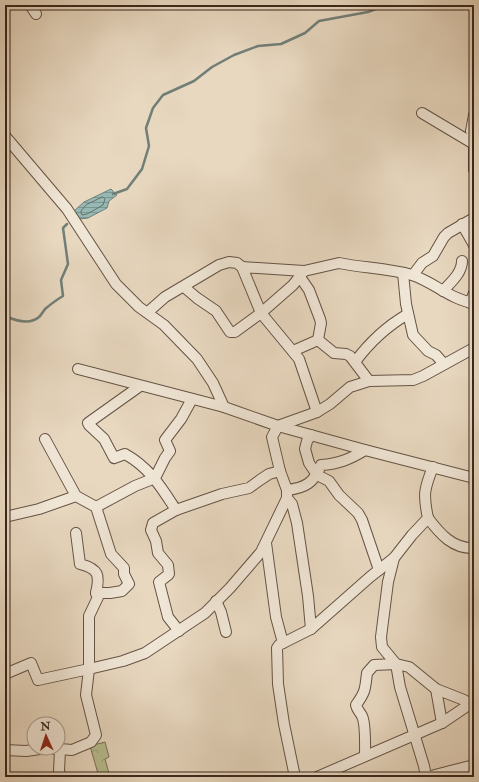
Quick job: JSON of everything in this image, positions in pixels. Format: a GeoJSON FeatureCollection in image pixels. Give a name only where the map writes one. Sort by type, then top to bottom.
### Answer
{"type":"FeatureCollection","features":[{"type":"Feature","properties":{"kind":"street"},"geometry":{"type":"LineString","coordinates":[[30,5],[36,14]]}},
{"type":"Feature","properties":{"kind":"street"},"geometry":{"type":"LineString","coordinates":[[422,114],[474,144]]}},
{"type":"Feature","properties":{"kind":"street"},"geometry":{"type":"LineString","coordinates":[[474,115],[471,131],[474,144],[474,170]]}},
{"type":"Feature","properties":{"kind":"street"},"geometry":{"type":"LineString","coordinates":[[5,136],[67,209],[116,284],[139,307],[148,312],[164,325],[197,359],[213,383],[224,407]]}},
{"type":"Feature","properties":{"kind":"street"},"geometry":{"type":"LineString","coordinates":[[444,364],[436,355],[428,351],[413,335],[406,304],[408,274],[433,256],[448,233],[474,218]]}},
{"type":"Feature","properties":{"kind":"street"},"geometry":{"type":"LineString","coordinates":[[462,224],[474,245]]}},
{"type":"Feature","properties":{"kind":"street"},"geometry":{"type":"LineString","coordinates":[[443,291],[459,272],[462,267],[462,261]]}},
{"type":"Feature","properties":{"kind":"street"},"geometry":{"type":"LineString","coordinates":[[148,312],[164,297],[219,265],[229,262],[237,263],[242,267],[261,313],[299,359],[317,412]]}},
{"type":"Feature","properties":{"kind":"street"},"geometry":{"type":"LineString","coordinates":[[242,267],[302,274],[339,262],[408,274],[454,297],[473,300]]}},
{"type":"Feature","properties":{"kind":"street"},"geometry":{"type":"LineString","coordinates":[[184,286],[197,298],[216,311],[230,332],[235,332],[261,313],[302,274]]}},
{"type":"Feature","properties":{"kind":"street"},"geometry":{"type":"LineString","coordinates":[[302,274],[320,319],[321,324],[318,340]]}},
{"type":"Feature","properties":{"kind":"street"},"geometry":{"type":"LineString","coordinates":[[355,362],[370,344],[394,322],[408,314]]}},
{"type":"Feature","properties":{"kind":"street"},"geometry":{"type":"LineString","coordinates":[[293,351],[318,340]]}},
{"type":"Feature","properties":{"kind":"street"},"geometry":{"type":"LineString","coordinates":[[318,340],[334,353],[346,354],[350,356],[369,381]]}},
{"type":"Feature","properties":{"kind":"street"},"geometry":{"type":"LineString","coordinates":[[311,628],[308,592],[297,523],[280,471],[272,437],[278,426],[317,412],[330,404],[350,387],[369,381],[413,380],[474,348]]}},
{"type":"Feature","properties":{"kind":"street"},"geometry":{"type":"LineString","coordinates":[[78,369],[224,407],[278,426],[474,478]]}},
{"type":"Feature","properties":{"kind":"street"},"geometry":{"type":"LineString","coordinates":[[140,386],[88,424],[104,439],[114,458],[125,454],[147,470],[155,478],[176,510]]}},
{"type":"Feature","properties":{"kind":"street"},"geometry":{"type":"LineString","coordinates":[[96,507],[135,486],[155,478],[170,451],[165,440],[181,419],[192,399]]}},
{"type":"Feature","properties":{"kind":"street"},"geometry":{"type":"LineString","coordinates":[[311,435],[307,441],[305,449],[309,463],[317,475],[329,481],[339,495],[362,520],[379,570]]}},
{"type":"Feature","properties":{"kind":"street"},"geometry":{"type":"LineString","coordinates":[[45,439],[76,496],[96,507],[111,554],[124,568],[124,574],[129,584],[122,591],[96,593]]}},
{"type":"Feature","properties":{"kind":"street"},"geometry":{"type":"LineString","coordinates":[[5,674],[31,663],[38,680],[123,661],[144,653],[205,613],[230,588],[261,552],[287,494],[310,482],[317,475],[321,465],[349,459],[365,450]]}},
{"type":"Feature","properties":{"kind":"street"},"geometry":{"type":"LineString","coordinates":[[434,468],[426,484],[424,493],[428,518],[437,530],[454,544],[461,547],[474,548]]}},
{"type":"Feature","properties":{"kind":"street"},"geometry":{"type":"LineString","coordinates":[[179,631],[168,616],[159,582],[168,575],[169,569],[166,561],[158,553],[152,526],[156,520],[176,510],[222,494],[249,488],[269,474],[280,471]]}},
{"type":"Feature","properties":{"kind":"street"},"geometry":{"type":"LineString","coordinates":[[5,517],[20,512],[39,509],[76,496]]}},
{"type":"Feature","properties":{"kind":"street"},"geometry":{"type":"LineString","coordinates":[[295,777],[284,724],[278,684],[277,648],[279,645],[311,628],[394,558],[428,518]]}},
{"type":"Feature","properties":{"kind":"street"},"geometry":{"type":"LineString","coordinates":[[66,750],[72,750],[91,742],[96,735],[86,695],[89,668],[89,616],[98,598],[96,593],[99,581],[97,573],[92,568],[80,564],[76,534]]}},
{"type":"Feature","properties":{"kind":"street"},"geometry":{"type":"LineString","coordinates":[[266,543],[276,617],[283,643]]}},
{"type":"Feature","properties":{"kind":"street"},"geometry":{"type":"LineString","coordinates":[[394,558],[386,591],[381,637],[382,647],[396,664],[400,687],[415,734],[426,777],[474,765]]}},
{"type":"Feature","properties":{"kind":"street"},"geometry":{"type":"LineString","coordinates":[[216,601],[221,612],[226,632]]}},
{"type":"Feature","properties":{"kind":"street"},"geometry":{"type":"LineString","coordinates":[[365,756],[362,716],[357,710],[356,705],[362,698],[365,690],[366,673],[374,665],[396,664],[409,667],[436,689],[472,704]]}},
{"type":"Feature","properties":{"kind":"street"},"geometry":{"type":"LineString","coordinates":[[436,689],[442,723]]}},
{"type":"Feature","properties":{"kind":"street"},"geometry":{"type":"LineString","coordinates":[[317,777],[442,723],[472,704]]}},
{"type":"Feature","properties":{"kind":"street"},"geometry":{"type":"LineString","coordinates":[[5,750],[26,751]]}},
{"type":"Feature","properties":{"kind":"street"},"geometry":{"type":"LineString","coordinates":[[60,756],[60,777]]}},
{"type":"Feature","properties":{"kind":"green space"},"geometry":{"type":"Polygon","coordinates":[[[105,742],[109,757],[105,759],[110,777],[99,777],[90,746],[105,742]]]}},
{"type":"Feature","properties":{"kind":"water"},"geometry":{"type":"Polygon","coordinates":[[[111,189],[117,195],[109,201],[107,208],[88,218],[80,219],[74,211],[84,202],[111,189]]]}},
{"type":"Feature","properties":{"kind":"waterway"},"geometry":{"type":"LineString","coordinates":[[113,194],[127,189],[142,169],[149,146],[146,128],[153,108],[163,95],[194,81],[212,67],[234,55],[258,46],[281,44],[305,33],[319,21],[368,12],[386,5]]}},
{"type":"Feature","properties":{"kind":"waterway"},"geometry":{"type":"LineString","coordinates":[[5,316],[22,321],[31,321],[40,316],[45,309],[63,296],[61,280],[68,264],[63,228],[67,224]]}}]}
